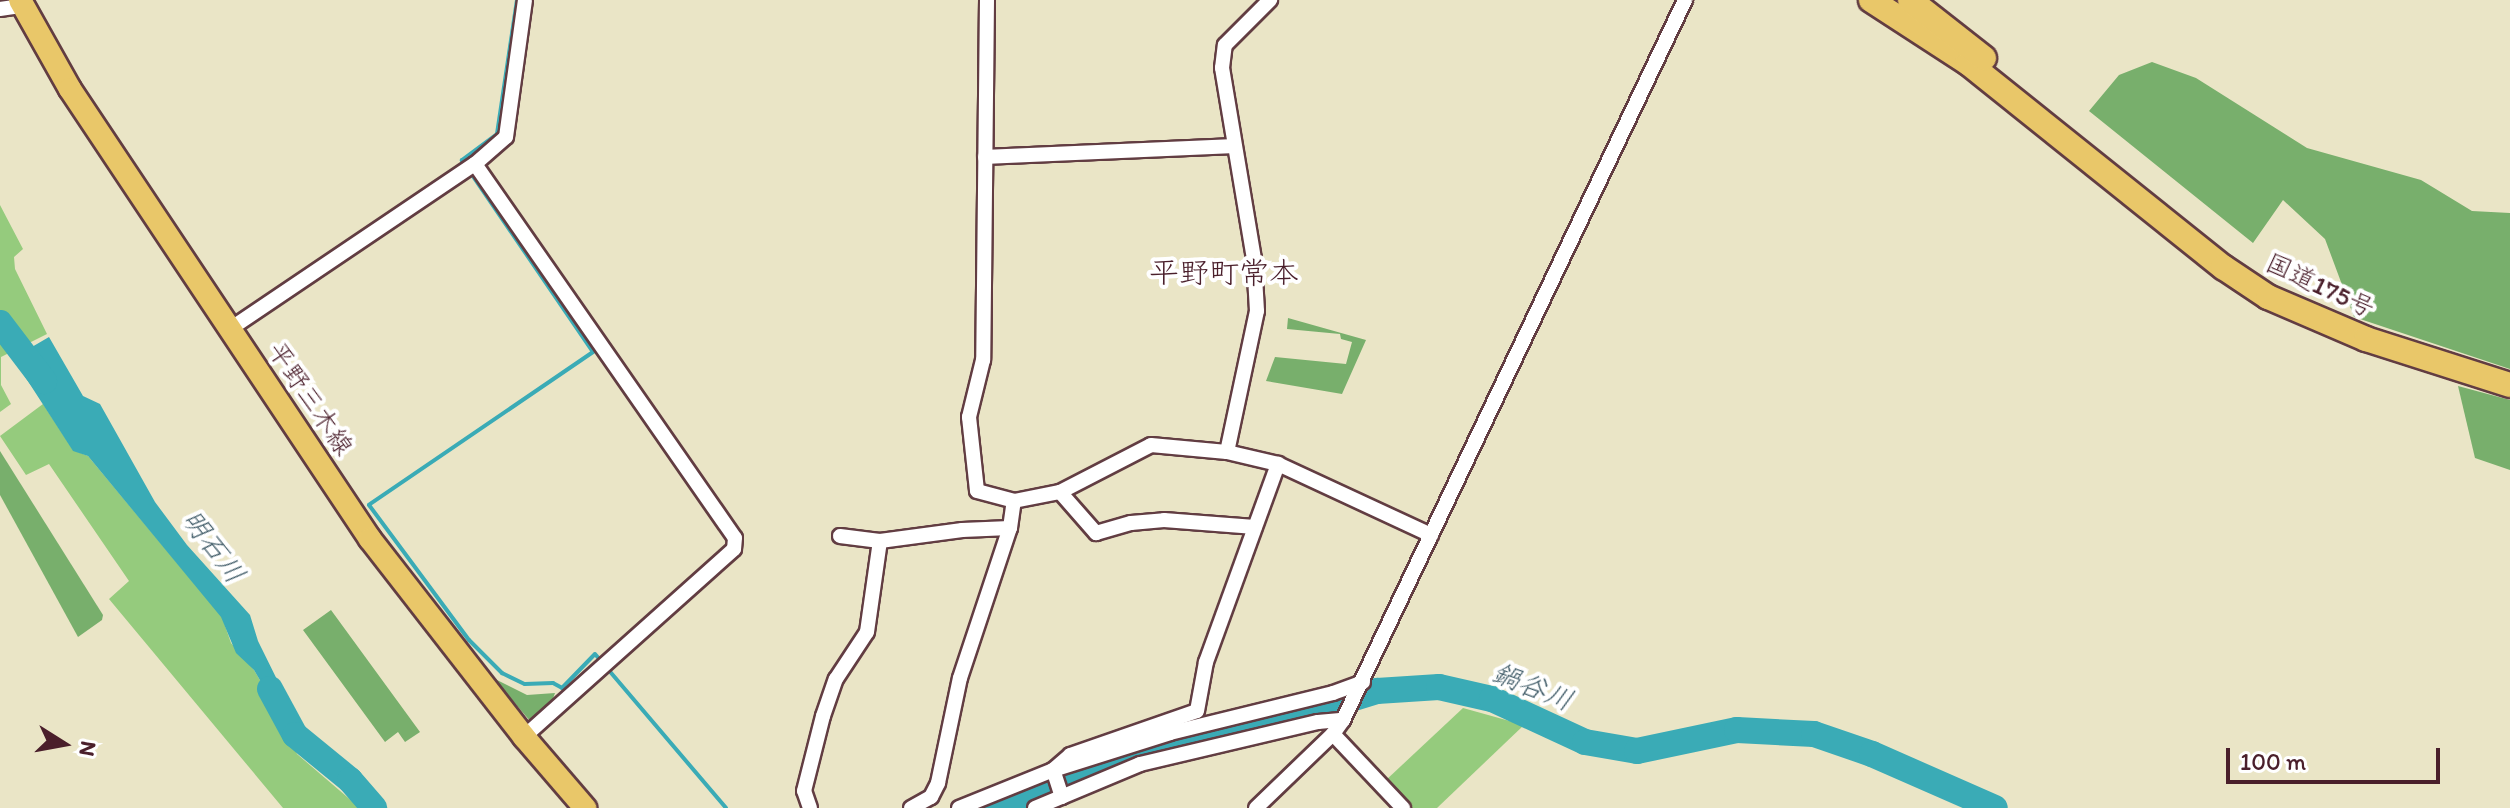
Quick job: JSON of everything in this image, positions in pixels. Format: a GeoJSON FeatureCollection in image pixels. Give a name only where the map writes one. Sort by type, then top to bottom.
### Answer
{"type":"FeatureCollection","features":[{"type":"Feature","properties":{"kind":"highway","name":"国道175号"},"geometry":{"type":"LineString","coordinates":[[1871,0],[1968,63],[2132,190]]}},
{"type":"Feature","properties":{"kind":"highway","name":"国道175号"},"geometry":{"type":"LineString","coordinates":[[1910,0],[2002,74],[2223,267],[2268,297],[2366,339],[2510,385]]}},
{"type":"Feature","properties":{"kind":"main road","name":"平野三木線"},"geometry":{"type":"LineString","coordinates":[[14,5],[370,539],[524,737],[585,808]]}},
{"type":"Feature","properties":{"kind":"street"},"geometry":{"type":"LineString","coordinates":[[230,329],[475,164],[506,137],[525,0]]}},
{"type":"Feature","properties":{"kind":"street"},"geometry":{"type":"LineString","coordinates":[[987,0],[983,360],[969,417],[977,491],[1014,501],[1060,492],[1151,445],[1227,452],[1278,464],[1431,535]]}},
{"type":"Feature","properties":{"kind":"street"},"geometry":{"type":"LineString","coordinates":[[1227,452],[1257,311],[1254,259],[1222,68],[1225,45],[1270,0]]}},
{"type":"Feature","properties":{"kind":"street"},"geometry":{"type":"LineString","coordinates":[[1256,808],[1333,734],[1343,720],[1685,0]]}},
{"type":"Feature","properties":{"kind":"street"},"geometry":{"type":"LineString","coordinates":[[985,157],[1234,146]]}},
{"type":"Feature","properties":{"kind":"street"},"geometry":{"type":"LineString","coordinates":[[475,164],[735,538],[734,549],[524,737]]}},
{"type":"Feature","properties":{"kind":"street"},"geometry":{"type":"LineString","coordinates":[[1053,770],[1070,755],[1197,711],[1206,662],[1278,464]]}},
{"type":"Feature","properties":{"kind":"street"},"geometry":{"type":"LineString","coordinates":[[1060,492],[1096,533],[1131,523],[1164,520],[1255,527]]}},
{"type":"Feature","properties":{"kind":"street"},"geometry":{"type":"LineString","coordinates":[[911,808],[931,797],[938,783],[960,678],[1010,528],[1014,501]]}},
{"type":"Feature","properties":{"kind":"street"},"geometry":{"type":"LineString","coordinates":[[840,536],[880,541],[962,530],[1010,528]]}},
{"type":"Feature","properties":{"kind":"street"},"geometry":{"type":"LineString","coordinates":[[810,808],[804,791],[823,716],[836,679],[869,624],[880,541]]}},
{"type":"Feature","properties":{"kind":"street"},"geometry":{"type":"LineString","coordinates":[[959,808],[1053,770],[1170,733],[1333,693],[1363,682]]}},
{"type":"Feature","properties":{"kind":"street"},"geometry":{"type":"LineString","coordinates":[[1035,808],[1140,764],[1318,722],[1343,720]]}},
{"type":"Feature","properties":{"kind":"street"},"geometry":{"type":"LineString","coordinates":[[1333,734],[1403,808]]}},
{"type":"Feature","properties":{"kind":"street"},"geometry":{"type":"LineString","coordinates":[[1053,770],[1062,797]]}},
{"type":"Feature","properties":{"kind":"green space"},"geometry":{"type":"Polygon","coordinates":[[[2152,62],[2196,78],[2307,148],[2421,180],[2472,211],[2510,213],[2510,369],[2354,317],[2325,239],[2283,200],[2253,243],[2089,111],[2119,75],[2152,62]]]}},
{"type":"Feature","properties":{"kind":"green space"},"geometry":{"type":"Polygon","coordinates":[[[0,205],[23,249],[14,257],[15,269],[47,334],[1,357],[1,385],[11,404],[0,412],[0,205]]]}},
{"type":"Feature","properties":{"kind":"green space"},"geometry":{"type":"Polygon","coordinates":[[[1288,318],[1366,340],[1342,394],[1266,381],[1275,357],[1346,364],[1352,342],[1341,339],[1340,334],[1287,329],[1288,318]]]}},
{"type":"Feature","properties":{"kind":"green space"},"geometry":{"type":"Polygon","coordinates":[[[2458,386],[2510,400],[2510,470],[2475,458],[2458,386]]]}},
{"type":"Feature","properties":{"kind":"green space"},"geometry":{"type":"Polygon","coordinates":[[[43,404],[73,450],[88,456],[222,617],[231,643],[254,670],[285,723],[297,754],[360,808],[283,808],[109,599],[129,581],[49,464],[26,475],[0,436],[43,404]]]}},
{"type":"Feature","properties":{"kind":"green space"},"geometry":{"type":"Polygon","coordinates":[[[0,451],[103,615],[102,620],[78,637],[0,495],[0,451]]]}},
{"type":"Feature","properties":{"kind":"green space"},"geometry":{"type":"Polygon","coordinates":[[[331,610],[420,732],[405,742],[398,732],[385,742],[303,630],[331,610]]]}},
{"type":"Feature","properties":{"kind":"green space"},"geometry":{"type":"Polygon","coordinates":[[[493,678],[527,695],[555,693],[551,704],[531,722],[493,678]]]}},
{"type":"Feature","properties":{"kind":"green space"},"geometry":{"type":"Polygon","coordinates":[[[1463,708],[1524,725],[1437,808],[1411,808],[1385,781],[1463,708]]]}},
{"type":"Feature","properties":{"kind":"water"},"geometry":{"type":"Polygon","coordinates":[[[49,337],[83,396],[100,404],[155,502],[187,545],[250,615],[258,641],[295,716],[285,723],[254,670],[236,653],[221,617],[88,456],[73,451],[13,358],[49,337]]]}},
{"type":"Feature","properties":{"kind":"waterway"},"geometry":{"type":"LineString","coordinates":[[517,0],[497,134],[462,160],[593,352],[369,505],[469,640],[502,673],[525,684],[553,683],[562,688],[595,654],[726,808]]}},
{"type":"Feature","properties":{"kind":"waterway","name":"明石川"},"geometry":{"type":"LineString","coordinates":[[0,323],[44,381]]}},
{"type":"Feature","properties":{"kind":"waterway","name":"鍋谷川"},"geometry":{"type":"LineString","coordinates":[[998,808],[1071,778],[1172,744],[1299,715],[1377,691],[1439,687],[1492,699],[1585,742],[1637,751],[1737,730],[1814,734],[1872,754],[1995,808]]}},
{"type":"Feature","properties":{"kind":"waterway","name":"明石川"},"geometry":{"type":"LineString","coordinates":[[270,689],[295,735],[350,780],[374,808]]}},
{"type":"Feature","properties":{"kind":"district","name":"平野町常本"},"geometry":{"type":"Point","coordinates":[1224,273]}}]}
